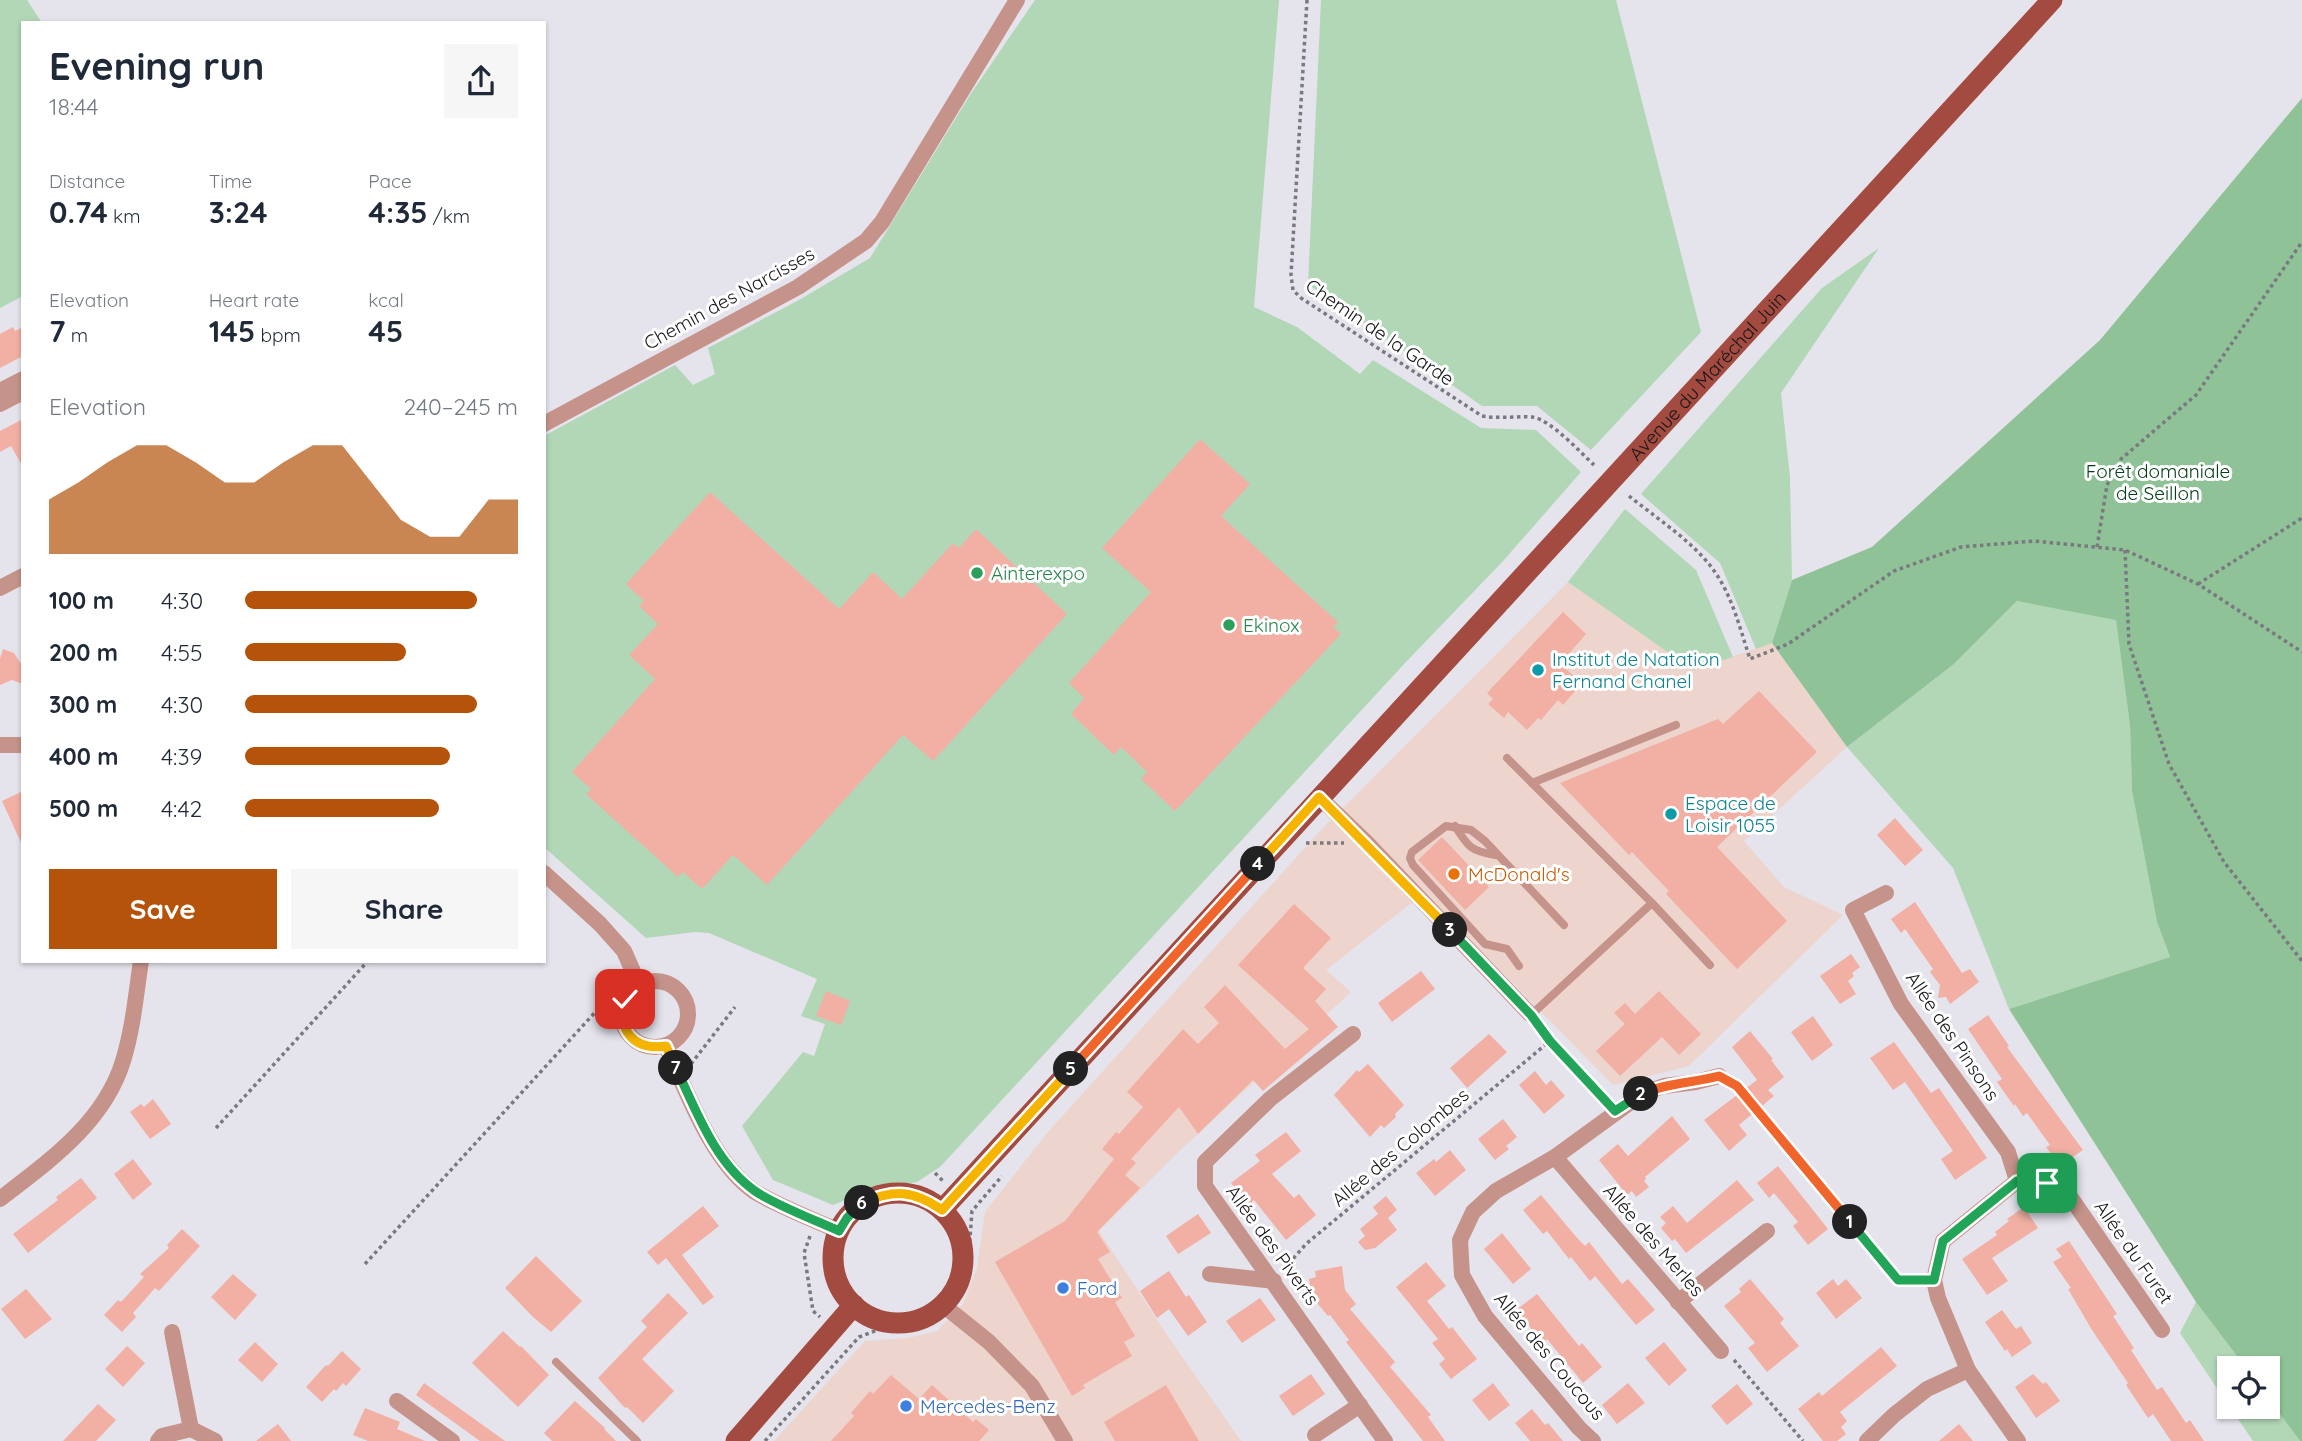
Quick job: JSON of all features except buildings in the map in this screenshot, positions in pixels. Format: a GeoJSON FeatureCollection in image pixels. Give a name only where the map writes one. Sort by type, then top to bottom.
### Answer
{"type":"FeatureCollection","features":[{"type":"Feature","properties":{"kind":"main road","name":"Avenue du Maréchal Juin"},"geometry":{"type":"LineString","coordinates":[[1319,797],[2052,0]]}},
{"type":"Feature","properties":{"kind":"main road"},"geometry":{"type":"LineString","coordinates":[[942,1210],[1319,797]]}},
{"type":"Feature","properties":{"kind":"main road"},"geometry":{"type":"LineString","coordinates":[[904,1193],[925,1198],[942,1210],[955,1227],[962,1247],[962,1268],[956,1288],[943,1305],[930,1314],[899,1323],[875,1318],[854,1305],[843,1292],[836,1277],[833,1260],[834,1245],[847,1218],[862,1203],[882,1194],[904,1193]]}},
{"type":"Feature","properties":{"kind":"main road"},"geometry":{"type":"LineString","coordinates":[[736,1441],[854,1305]]}},
{"type":"Feature","properties":{"kind":"street","name":"Chemin des Narcisses"},"geometry":{"type":"LineString","coordinates":[[546,423],[798,287],[866,241],[882,222],[1017,0]]}},
{"type":"Feature","properties":{"kind":"street"},"geometry":{"type":"LineString","coordinates":[[0,391],[21,380]]}},
{"type":"Feature","properties":{"kind":"street"},"geometry":{"type":"LineString","coordinates":[[0,404],[21,393]]}},
{"type":"Feature","properties":{"kind":"street"},"geometry":{"type":"LineString","coordinates":[[0,588],[21,577]]}},
{"type":"Feature","properties":{"kind":"street"},"geometry":{"type":"LineString","coordinates":[[0,745],[21,745]]}},
{"type":"Feature","properties":{"kind":"street"},"geometry":{"type":"LineString","coordinates":[[1319,797],[1366,842],[1531,1015]]}},
{"type":"Feature","properties":{"kind":"street"},"geometry":{"type":"LineString","coordinates":[[546,875],[600,924],[626,956],[639,985]]}},
{"type":"Feature","properties":{"kind":"street","name":"Allée des Pinsons"},"geometry":{"type":"LineString","coordinates":[[1886,893],[1853,910],[1901,1004],[2008,1152],[2017,1181]]}},
{"type":"Feature","properties":{"kind":"street"},"geometry":{"type":"LineString","coordinates":[[0,1199],[82,1131],[107,1097],[123,1063],[128,1044],[141,963]]}},
{"type":"Feature","properties":{"kind":"street"},"geometry":{"type":"LineString","coordinates":[[649,981],[668,984],[677,989],[687,1006],[688,1016],[682,1034],[666,1046],[643,1046],[633,1040],[622,1020],[622,1009],[631,991],[649,981]]}},
{"type":"Feature","properties":{"kind":"street","name":"Allée des Piverts"},"geometry":{"type":"LineString","coordinates":[[1353,1034],[1270,1099],[1205,1162],[1205,1186],[1385,1441]]}},
{"type":"Feature","properties":{"kind":"street"},"geometry":{"type":"LineString","coordinates":[[666,1046],[708,1135],[734,1172],[755,1192],[839,1231]]}},
{"type":"Feature","properties":{"kind":"street","name":"Allée des Coucous"},"geometry":{"type":"LineString","coordinates":[[1593,1441],[1579,1428],[1485,1315],[1462,1275],[1460,1240],[1473,1212],[1496,1191],[1555,1157],[1643,1093],[1664,1086],[1719,1076]]}},
{"type":"Feature","properties":{"kind":"street","name":"Allée des Merles"},"geometry":{"type":"LineString","coordinates":[[1555,1157],[1721,1351]]}},
{"type":"Feature","properties":{"kind":"street"},"geometry":{"type":"LineString","coordinates":[[2017,1181],[1943,1241],[1934,1280],[1938,1298],[1968,1370],[2018,1441]]}},
{"type":"Feature","properties":{"kind":"street","name":"Allée du Furet"},"geometry":{"type":"LineString","coordinates":[[2017,1181],[2047,1183],[2071,1198],[2162,1330]]}},
{"type":"Feature","properties":{"kind":"street"},"geometry":{"type":"LineString","coordinates":[[1678,1302],[1767,1231]]}},
{"type":"Feature","properties":{"kind":"street"},"geometry":{"type":"LineString","coordinates":[[1210,1274],[1274,1281]]}},
{"type":"Feature","properties":{"kind":"street"},"geometry":{"type":"LineString","coordinates":[[943,1305],[989,1342],[1032,1386],[1065,1441]]}},
{"type":"Feature","properties":{"kind":"street"},"geometry":{"type":"LineString","coordinates":[[172,1332],[191,1429]]}},
{"type":"Feature","properties":{"kind":"street"},"geometry":{"type":"LineString","coordinates":[[1867,1441],[1894,1415],[1927,1390],[1968,1370]]}},
{"type":"Feature","properties":{"kind":"street"},"geometry":{"type":"LineString","coordinates":[[397,1401],[452,1441]]}},
{"type":"Feature","properties":{"kind":"street"},"geometry":{"type":"LineString","coordinates":[[1315,1436],[1360,1405]]}},
{"type":"Feature","properties":{"kind":"street"},"geometry":{"type":"LineString","coordinates":[[158,1441],[162,1436],[191,1429],[215,1441]]}},
{"type":"Feature","properties":{"kind":"lane"},"geometry":{"type":"LineString","coordinates":[[1532,783],[1676,725]]}},
{"type":"Feature","properties":{"kind":"lane"},"geometry":{"type":"LineString","coordinates":[[1507,758],[1710,965]]}},
{"type":"Feature","properties":{"kind":"lane"},"geometry":{"type":"LineString","coordinates":[[1519,966],[1507,949],[1485,944],[1413,865],[1410,858],[1412,852],[1446,826],[1471,830],[1485,841],[1495,855],[1564,925]]}},
{"type":"Feature","properties":{"kind":"lane"},"geometry":{"type":"LineString","coordinates":[[1455,826],[1466,844],[1476,852],[1495,855]]}},
{"type":"Feature","properties":{"kind":"lane"},"geometry":{"type":"LineString","coordinates":[[1531,1015],[1652,903]]}},
{"type":"Feature","properties":{"kind":"lane"},"geometry":{"type":"LineString","coordinates":[[556,1362],[637,1441]]}},
{"type":"Feature","properties":{"kind":"path","name":"Chemin de la Garde"},"geometry":{"type":"LineString","coordinates":[[1307,0],[1291,275],[1293,290],[1301,298],[1482,416],[1533,417],[1544,421],[1594,465]]}},
{"type":"Feature","properties":{"kind":"path"},"geometry":{"type":"LineString","coordinates":[[2097,547],[2107,485],[2121,459],[2196,395],[2302,242]]}},
{"type":"Feature","properties":{"kind":"path"},"geometry":{"type":"LineString","coordinates":[[1629,496],[1712,567],[1724,589],[1749,659],[1788,644],[1894,571],[1961,547],[2034,541],[2125,550],[2198,584],[2302,652]]}},
{"type":"Feature","properties":{"kind":"path"},"geometry":{"type":"LineString","coordinates":[[2198,584],[2302,518]]}},
{"type":"Feature","properties":{"kind":"path"},"geometry":{"type":"LineString","coordinates":[[2125,550],[2129,644],[2169,764],[2224,862],[2302,961]]}},
{"type":"Feature","properties":{"kind":"path"},"geometry":{"type":"LineString","coordinates":[[365,1264],[610,996],[614,982],[612,968],[626,956]]}},
{"type":"Feature","properties":{"kind":"path"},"geometry":{"type":"LineString","coordinates":[[216,1128],[366,963]]}},
{"type":"Feature","properties":{"kind":"path"},"geometry":{"type":"LineString","coordinates":[[680,1077],[735,1007]]}},
{"type":"Feature","properties":{"kind":"path"},"geometry":{"type":"LineString","coordinates":[[1531,1015],[1550,1041],[1615,1111]]}},
{"type":"Feature","properties":{"kind":"path","name":"Allée des Colombes"},"geometry":{"type":"LineString","coordinates":[[1274,1281],[1306,1244],[1550,1041]]}},
{"type":"Feature","properties":{"kind":"path"},"geometry":{"type":"LineString","coordinates":[[1719,1076],[1737,1086],[1898,1280],[1934,1280]]}},
{"type":"Feature","properties":{"kind":"path"},"geometry":{"type":"LineString","coordinates":[[967,1280],[972,1211]]}},
{"type":"Feature","properties":{"kind":"path"},"geometry":{"type":"LineString","coordinates":[[816,1220],[804,1253],[813,1311],[834,1329]]}},
{"type":"Feature","properties":{"kind":"path"},"geometry":{"type":"LineString","coordinates":[[765,1441],[859,1337],[885,1326],[923,1324]]}},
{"type":"Feature","properties":{"kind":"path"},"geometry":{"type":"LineString","coordinates":[[1721,1351],[1738,1363],[1803,1441]]}},
{"type":"Feature","properties":{"kind":"shaded area"},"geometry":{"type":"Polygon","coordinates":[[[1568,582],[1693,670],[1772,643],[1847,747],[1744,841],[1784,887],[1843,915],[1689,1066],[1613,1085],[1424,893],[1326,970],[1351,992],[1174,1156],[1099,1231],[1241,1441],[774,1441],[865,1341],[908,1338],[937,1331],[963,1304],[977,1268],[985,1212],[1047,1133],[1321,830],[1568,582]]]}},
{"type":"Feature","properties":{"kind":"green space"},"geometry":{"type":"Polygon","coordinates":[[[0,0],[27,0],[41,21],[21,21],[21,297],[0,308],[0,0]]]}},
{"type":"Feature","properties":{"kind":"green space","name":"Ainterexpo"},"geometry":{"type":"Polygon","coordinates":[[[1035,0],[1279,0],[1254,307],[1297,327],[1360,374],[1373,360],[1481,428],[1536,430],[1581,472],[1504,560],[1405,663],[940,1167],[917,1182],[861,1194],[833,1205],[773,1180],[742,1126],[803,1052],[814,1056],[825,1024],[801,1016],[817,979],[709,933],[695,932],[646,938],[546,849],[546,435],[675,365],[693,385],[715,374],[708,348],[799,300],[870,258],[970,95],[1035,0]]]}},
{"type":"Feature","properties":{"kind":"green space"},"geometry":{"type":"Polygon","coordinates":[[[1321,0],[1616,0],[1701,332],[1591,450],[1537,406],[1482,406],[1308,284],[1321,0]]]}},
{"type":"Feature","properties":{"kind":"green space","name":"Forêt domaniale de Seillon"},"geometry":{"type":"Polygon","coordinates":[[[2302,98],[2302,1441],[2280,1414],[2280,1356],[2237,1356],[2196,1302],[2009,1009],[2170,957],[2157,922],[2132,791],[2130,726],[2116,620],[2017,601],[1954,664],[1847,747],[1772,643],[1792,580],[1872,547],[2100,340],[2302,98]]]}},
{"type":"Feature","properties":{"kind":"green space"},"geometry":{"type":"Polygon","coordinates":[[[1879,248],[1781,393],[1790,477],[1792,580],[1772,643],[1756,649],[1720,563],[1641,494],[1822,288],[1879,248]]]}},
{"type":"Feature","properties":{"kind":"green space"},"geometry":{"type":"Polygon","coordinates":[[[1625,509],[1696,570],[1733,657],[1693,670],[1568,582],[1625,509]]]}},
{"type":"Feature","properties":{"kind":"green space"},"geometry":{"type":"Polygon","coordinates":[[[2017,601],[2116,619],[2130,726],[2132,791],[2157,922],[2170,957],[2009,1009],[1953,868],[1847,747],[1954,664],[2017,601]]]}},
{"type":"Feature","properties":{"kind":"green space"},"geometry":{"type":"Polygon","coordinates":[[[2196,1302],[2237,1356],[2217,1356],[2217,1388],[2180,1333],[2196,1302]]]}},
{"type":"Feature","properties":{"kind":"green space"},"geometry":{"type":"Polygon","coordinates":[[[2280,1414],[2300,1441],[2253,1441],[2238,1419],[2280,1419],[2280,1414]]]}},
{"type":"Feature","properties":{"kind":"place","name":"Ainterexpo"},"geometry":{"type":"Point","coordinates":[977,573]}},
{"type":"Feature","properties":{"kind":"place","name":"Ekinox"},"geometry":{"type":"Point","coordinates":[1229,625]}},
{"type":"Feature","properties":{"kind":"place","name":"Institut de Natation Fernand Chanel"},"geometry":{"type":"Point","coordinates":[1538,670]}},
{"type":"Feature","properties":{"kind":"place","name":"Espace de Loisir 1055"},"geometry":{"type":"Point","coordinates":[1671,814]}},
{"type":"Feature","properties":{"kind":"place","name":"McDonald's"},"geometry":{"type":"Point","coordinates":[1454,874]}},
{"type":"Feature","properties":{"kind":"place","name":"Ford"},"geometry":{"type":"Point","coordinates":[1063,1288]}},
{"type":"Feature","properties":{"kind":"place","name":"Mercedes-Benz"},"geometry":{"type":"Point","coordinates":[906,1406]}},
{"type":"Feature","properties":{"kind":"route"},"geometry":{"type":"LineString","coordinates":[[625,999],[622,1020],[626,1031],[633,1040],[643,1046],[666,1046],[708,1135],[734,1172],[755,1192],[839,1231],[862,1203],[882,1194],[904,1193],[925,1198],[942,1210],[1319,797],[1366,842],[1531,1015],[1550,1041],[1615,1111],[1643,1093],[1664,1086],[1719,1076],[1737,1086],[1898,1280],[1934,1280],[1943,1241],[2017,1181],[2047,1183]]}}]}
